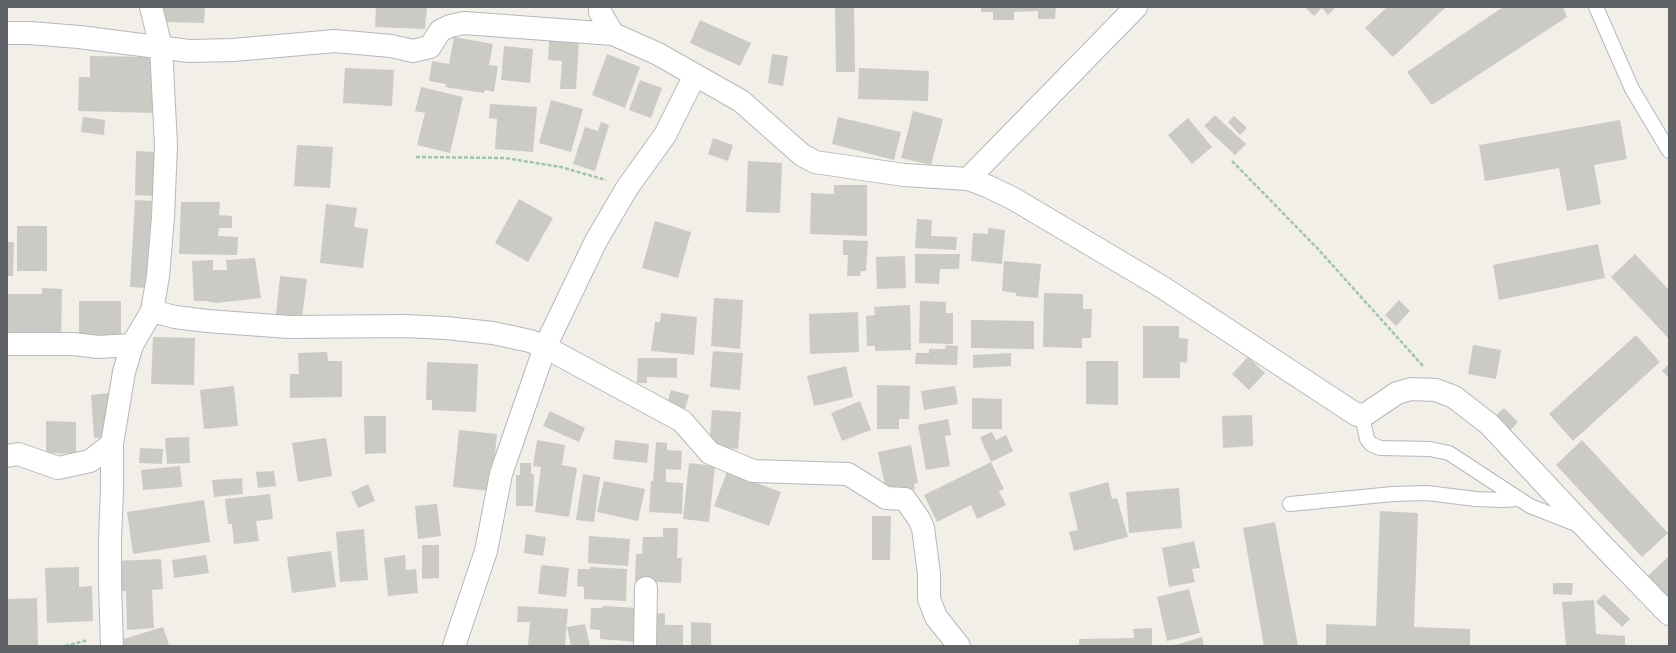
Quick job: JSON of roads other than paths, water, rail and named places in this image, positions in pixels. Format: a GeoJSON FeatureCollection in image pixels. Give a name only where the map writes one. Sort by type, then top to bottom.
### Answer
{"type":"FeatureCollection","features":[{"type":"Feature","properties":{"kind":"street"},"geometry":{"type":"LineString","coordinates":[[112,646],[110,538],[112,444],[124,372],[132,345],[152,311],[159,261],[166,145],[161,47],[152,7]]}},
{"type":"Feature","properties":{"kind":"street"},"geometry":{"type":"LineString","coordinates":[[600,7],[600,12],[613,34]]}},
{"type":"Feature","properties":{"kind":"street"},"geometry":{"type":"LineString","coordinates":[[968,180],[1136,7]]}},
{"type":"Feature","properties":{"kind":"street"},"geometry":{"type":"LineString","coordinates":[[7,33],[30,33],[79,37],[189,51],[233,50],[334,41],[391,46],[413,51],[430,47],[440,31],[450,26],[464,23],[613,34],[658,54],[741,100],[802,155],[815,162],[904,175],[968,180],[987,186],[1014,198],[1162,287],[1357,415],[1362,416],[1397,393],[1411,389],[1436,390],[1454,397],[1489,424],[1669,614]]}},
{"type":"Feature","properties":{"kind":"street"},"geometry":{"type":"LineString","coordinates":[[454,646],[486,551],[501,474],[545,347],[596,241],[627,188],[665,135],[695,75]]}},
{"type":"Feature","properties":{"kind":"street"},"geometry":{"type":"LineString","coordinates":[[152,311],[175,317],[206,321],[289,327],[405,326],[446,328],[493,333],[530,341],[545,347],[682,421],[710,453],[753,471],[848,474],[886,498],[905,499],[919,519],[923,528],[929,574],[929,600],[936,617],[959,646]]}},
{"type":"Feature","properties":{"kind":"street"},"geometry":{"type":"LineString","coordinates":[[7,344],[73,344],[98,347],[132,345]]}},
{"type":"Feature","properties":{"kind":"street"},"geometry":{"type":"LineString","coordinates":[[7,456],[18,454],[58,468],[90,461],[112,444]]}},
{"type":"Feature","properties":{"kind":"street"},"geometry":{"type":"LineString","coordinates":[[645,646],[646,588]]}},
{"type":"Feature","properties":{"kind":"lane"},"geometry":{"type":"LineString","coordinates":[[1596,7],[1632,89],[1669,151]]}},
{"type":"Feature","properties":{"kind":"lane"},"geometry":{"type":"LineString","coordinates":[[1362,416],[1367,439],[1371,444],[1380,448],[1430,448],[1449,453],[1530,506],[1587,529]]}},
{"type":"Feature","properties":{"kind":"lane"},"geometry":{"type":"LineString","coordinates":[[1290,504],[1393,494],[1427,493],[1476,499],[1519,499]]}}]}
